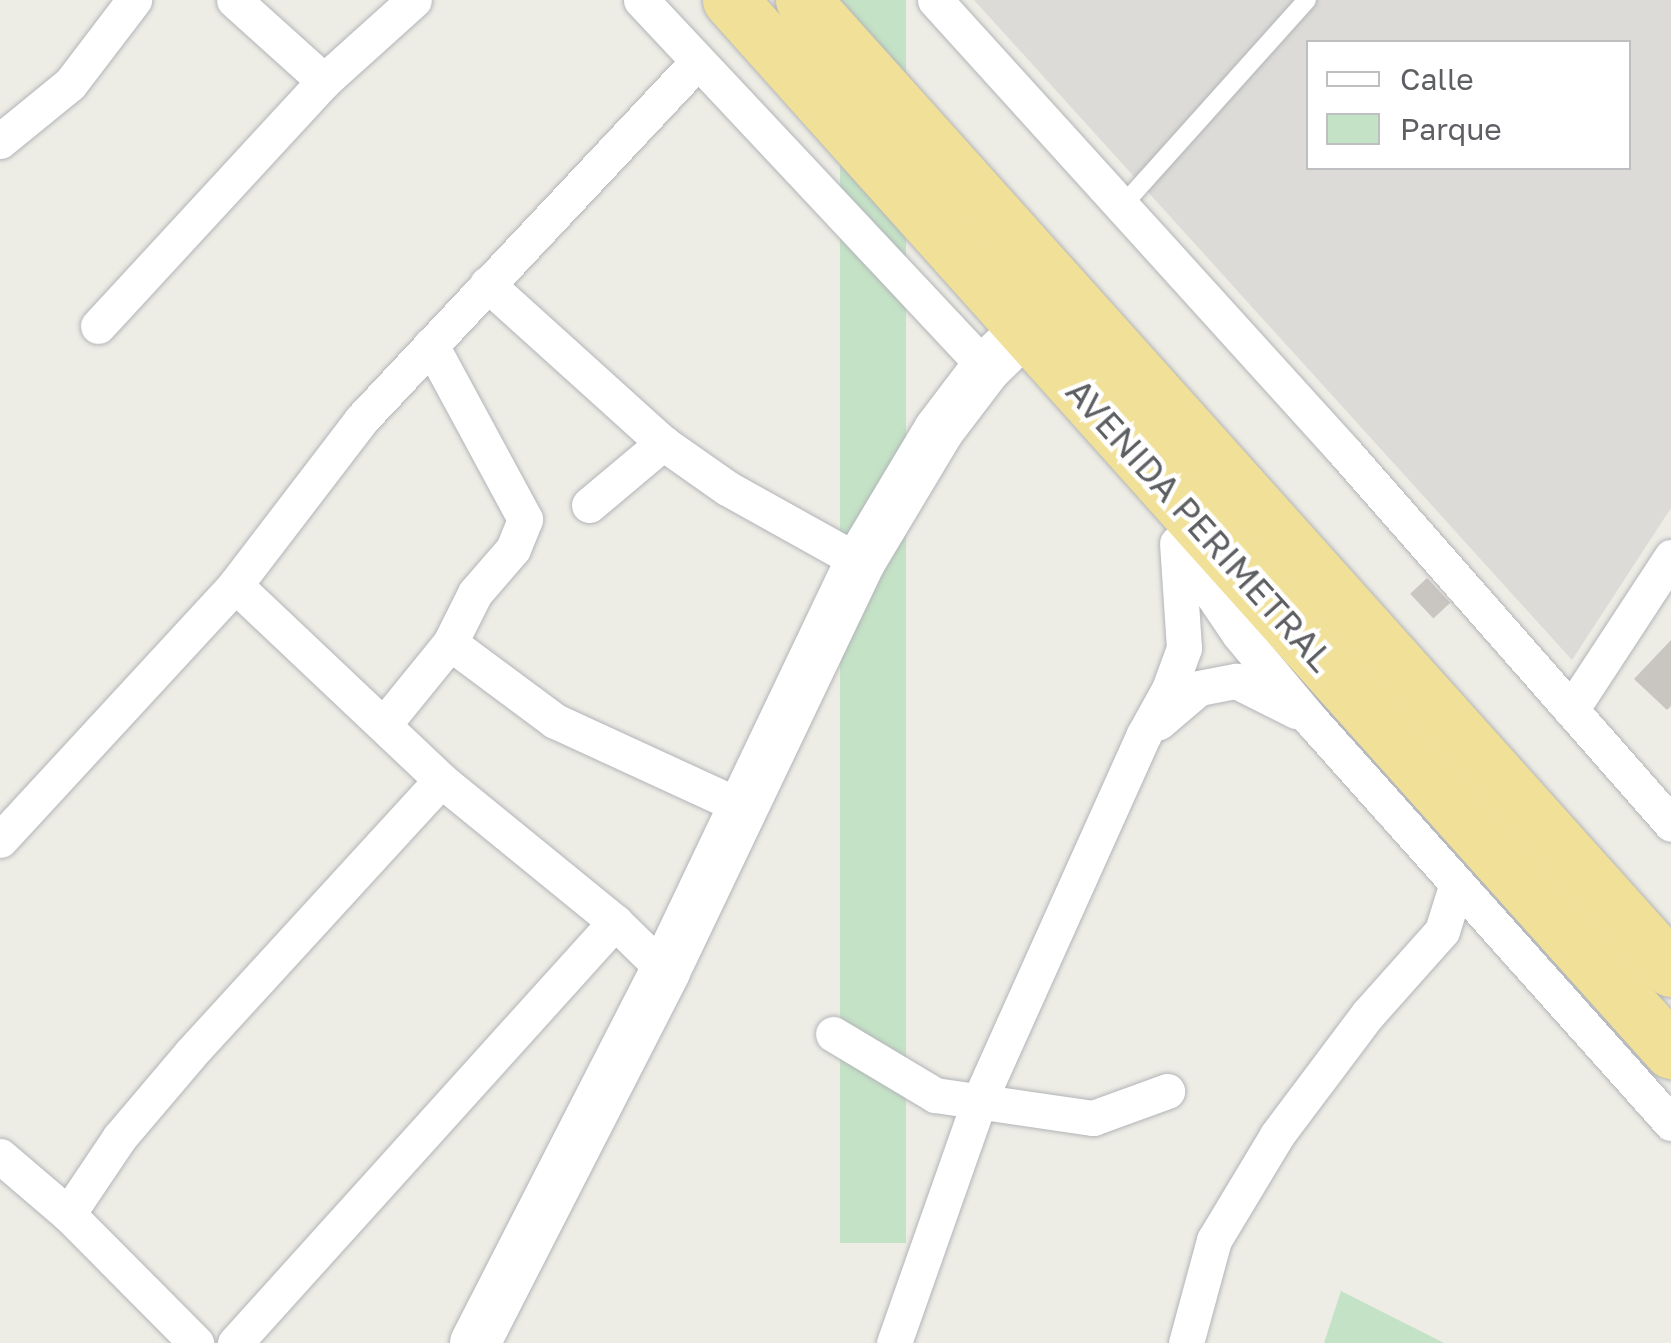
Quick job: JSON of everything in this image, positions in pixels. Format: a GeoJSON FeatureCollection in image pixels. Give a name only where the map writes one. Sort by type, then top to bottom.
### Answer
{"type":"FeatureCollection","features":[{"type":"Feature","properties":{"kind":"highway","name":"AVENIDA PERIMETRAL"},"geometry":{"type":"LineString","coordinates":[[730,0],[1025,330],[1174,518],[1671,1051]]}},
{"type":"Feature","properties":{"kind":"highway","name":"AVENIDA PERIMETRAL"},"geometry":{"type":"LineString","coordinates":[[803,0],[1671,969]]}},
{"type":"Feature","properties":{"kind":"street"},"geometry":{"type":"LineString","coordinates":[[0,141],[70,84],[134,0]]}},
{"type":"Feature","properties":{"kind":"street"},"geometry":{"type":"LineString","coordinates":[[234,0],[324,81]]}},
{"type":"Feature","properties":{"kind":"street"},"geometry":{"type":"LineString","coordinates":[[98,326],[324,81],[414,0]]}},
{"type":"Feature","properties":{"kind":"street"},"geometry":{"type":"LineString","coordinates":[[641,0],[986,368]]}},
{"type":"Feature","properties":{"kind":"street"},"geometry":{"type":"LineString","coordinates":[[935,0],[1671,824]]}},
{"type":"Feature","properties":{"kind":"street"},"geometry":{"type":"LineString","coordinates":[[0,840],[235,585],[361,420],[697,62]]}},
{"type":"Feature","properties":{"kind":"street"},"geometry":{"type":"LineString","coordinates":[[486,284],[662,443],[727,488],[860,562]]}},
{"type":"Feature","properties":{"kind":"street"},"geometry":{"type":"LineString","coordinates":[[476,1343],[665,971],[860,562],[939,430],[986,368],[1025,330]]}},
{"type":"Feature","properties":{"kind":"street"},"geometry":{"type":"LineString","coordinates":[[385,722],[450,643],[475,593],[512,549],[525,519],[431,345]]}},
{"type":"Feature","properties":{"kind":"street"},"geometry":{"type":"LineString","coordinates":[[589,505],[662,443]]}},
{"type":"Feature","properties":{"kind":"street"},"geometry":{"type":"LineString","coordinates":[[1174,518],[1239,634],[1671,1124]]}},
{"type":"Feature","properties":{"kind":"street"},"geometry":{"type":"LineString","coordinates":[[894,1343],[980,1099],[1143,736],[1170,689],[1184,648],[1174,518]]}},
{"type":"Feature","properties":{"kind":"street"},"geometry":{"type":"LineString","coordinates":[[1571,710],[1671,556]]}},
{"type":"Feature","properties":{"kind":"street"},"geometry":{"type":"LineString","coordinates":[[235,585],[385,722],[442,780],[615,922],[665,971]]}},
{"type":"Feature","properties":{"kind":"street"},"geometry":{"type":"LineString","coordinates":[[450,643],[555,721],[742,808]]}},
{"type":"Feature","properties":{"kind":"street"},"geometry":{"type":"LineString","coordinates":[[1143,736],[1199,688],[1236,681],[1310,719]]}},
{"type":"Feature","properties":{"kind":"street"},"geometry":{"type":"LineString","coordinates":[[68,1214],[119,1138],[191,1054],[442,780]]}},
{"type":"Feature","properties":{"kind":"street"},"geometry":{"type":"LineString","coordinates":[[1186,1343],[1214,1240],[1288,1120],[1368,1014],[1442,931],[1457,883]]}},
{"type":"Feature","properties":{"kind":"street"},"geometry":{"type":"LineString","coordinates":[[235,1343],[615,922]]}},
{"type":"Feature","properties":{"kind":"street"},"geometry":{"type":"LineString","coordinates":[[833,1034],[935,1095],[1093,1118],[1167,1091]]}},
{"type":"Feature","properties":{"kind":"street"},"geometry":{"type":"LineString","coordinates":[[0,1156],[68,1214],[196,1343]]}},
{"type":"Feature","properties":{"kind":"lane"},"geometry":{"type":"LineString","coordinates":[[1122,206],[1307,0]]}},
{"type":"Feature","properties":{"kind":"shaded area"},"geometry":{"type":"Polygon","coordinates":[[[974,0],[1671,0],[1671,508],[1572,660],[974,0]]]}},
{"type":"Feature","properties":{"kind":"green space"},"geometry":{"type":"Polygon","coordinates":[[[840,0],[906,0],[906,1243],[840,1243],[840,0]]]}},
{"type":"Feature","properties":{"kind":"green space"},"geometry":{"type":"Polygon","coordinates":[[[1341,1291],[1444,1343],[1324,1343],[1341,1291]]]}},
{"type":"Feature","properties":{"kind":"building"},"geometry":{"type":"Polygon","coordinates":[[[1427,578],[1450,603],[1433,619],[1410,594],[1427,578]]]}},
{"type":"Feature","properties":{"kind":"building"},"geometry":{"type":"Polygon","coordinates":[[[1671,640],[1671,706],[1667,710],[1634,679],[1671,640]]]}}]}
